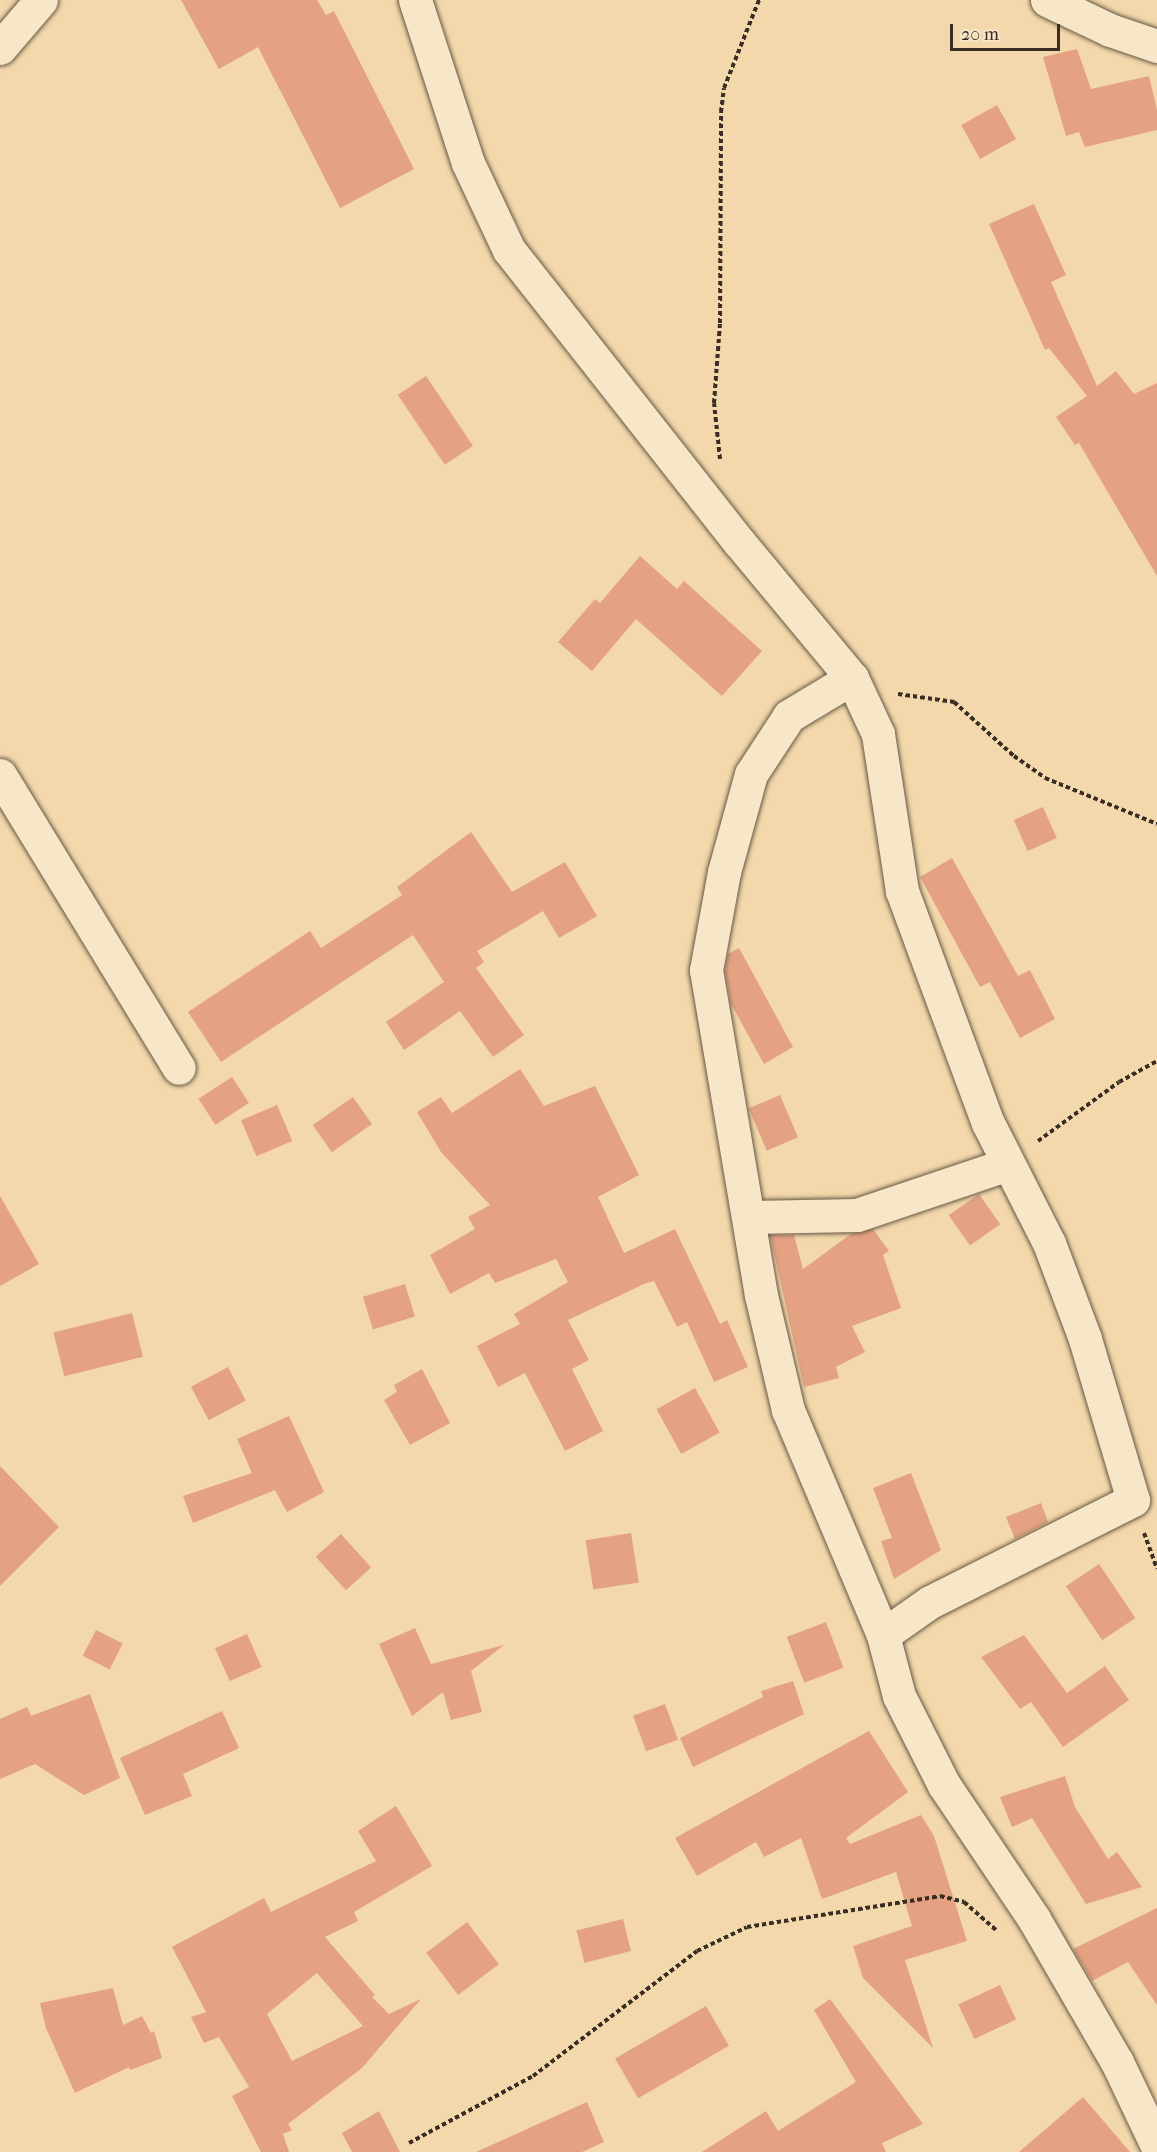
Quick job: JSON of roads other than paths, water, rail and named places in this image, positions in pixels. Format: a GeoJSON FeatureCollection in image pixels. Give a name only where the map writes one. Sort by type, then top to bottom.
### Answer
{"type":"FeatureCollection","features":[{"type":"Feature","properties":{"kind":"street"},"geometry":{"type":"LineString","coordinates":[[0,48],[41,0]]}},
{"type":"Feature","properties":{"kind":"street"},"geometry":{"type":"LineString","coordinates":[[415,0],[468,163],[509,250],[731,532],[852,678],[878,734],[902,891],[1006,1165],[1049,1243],[1085,1339],[1133,1500],[930,1602],[883,1635]]}},
{"type":"Feature","properties":{"kind":"street"},"geometry":{"type":"LineString","coordinates":[[1047,0],[1110,30],[1157,46]]}},
{"type":"Feature","properties":{"kind":"street"},"geometry":{"type":"LineString","coordinates":[[852,678],[789,716],[751,774],[722,882],[706,970],[761,1295],[788,1410],[883,1635],[899,1696],[944,1785],[1034,1919],[1117,2062],[1157,2146]]}},
{"type":"Feature","properties":{"kind":"street"},"geometry":{"type":"LineString","coordinates":[[0,776],[179,1068]]}},
{"type":"Feature","properties":{"kind":"street"},"geometry":{"type":"LineString","coordinates":[[749,1217],[857,1215],[1006,1165]]}}]}
